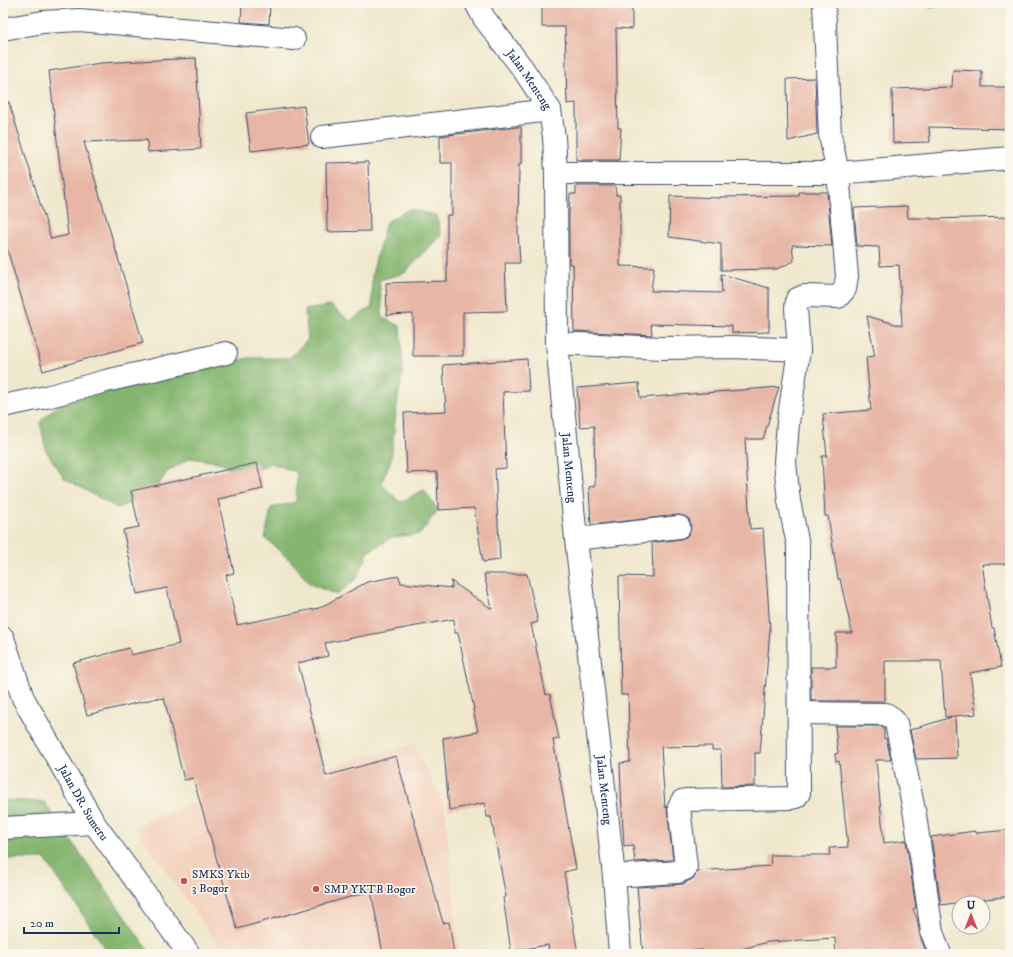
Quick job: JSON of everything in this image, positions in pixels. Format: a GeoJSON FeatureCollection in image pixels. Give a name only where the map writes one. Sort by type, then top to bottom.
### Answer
{"type":"FeatureCollection","features":[{"type":"Feature","properties":{"kind":"street","name":"Jalan Menteng"},"geometry":{"type":"LineString","coordinates":[[476,3],[484,18],[523,69],[550,110],[554,137],[556,173],[557,342],[576,539],[614,876],[620,954]]}},
{"type":"Feature","properties":{"kind":"street"},"geometry":{"type":"LineString","coordinates":[[614,876],[678,872],[685,870],[686,866],[680,807],[682,801],[796,797],[799,793],[798,544],[789,501],[786,462],[788,423],[799,350],[796,308],[797,299],[804,296],[838,297],[845,289],[847,276],[838,173],[830,135],[824,3]]}},
{"type":"Feature","properties":{"kind":"street"},"geometry":{"type":"LineString","coordinates":[[3,29],[43,22],[79,20],[294,39]]}},
{"type":"Feature","properties":{"kind":"street"},"geometry":{"type":"LineString","coordinates":[[322,137],[550,110]]}},
{"type":"Feature","properties":{"kind":"street"},"geometry":{"type":"LineString","coordinates":[[556,173],[838,173],[1010,158]]}},
{"type":"Feature","properties":{"kind":"street"},"geometry":{"type":"LineString","coordinates":[[557,342],[662,348],[734,347],[799,350]]}},
{"type":"Feature","properties":{"kind":"street"},"geometry":{"type":"LineString","coordinates":[[3,406],[226,353]]}},
{"type":"Feature","properties":{"kind":"street"},"geometry":{"type":"LineString","coordinates":[[576,539],[680,527]]}},
{"type":"Feature","properties":{"kind":"street","name":"Jalan DR. Sumeru"},"geometry":{"type":"LineString","coordinates":[[3,638],[23,698],[94,823],[189,954]]}},
{"type":"Feature","properties":{"kind":"street"},"geometry":{"type":"LineString","coordinates":[[799,713],[886,714],[896,723],[915,815],[932,932],[940,954]]}},
{"type":"Feature","properties":{"kind":"street"},"geometry":{"type":"LineString","coordinates":[[3,828],[94,823]]}},
{"type":"Feature","properties":{"kind":"shaded area","name":"SMP YKTB Bogor"},"geometry":{"type":"Polygon","coordinates":[[[414,744],[445,808],[459,954],[224,954],[134,825],[186,806],[414,744]]]}},
{"type":"Feature","properties":{"kind":"green space"},"geometry":{"type":"Polygon","coordinates":[[[918,3],[948,3],[932,8],[918,3]]]}},
{"type":"Feature","properties":{"kind":"green space"},"geometry":{"type":"Polygon","coordinates":[[[409,209],[436,215],[441,235],[405,273],[379,280],[383,318],[400,326],[403,370],[397,404],[391,460],[381,484],[400,502],[424,490],[438,510],[420,534],[393,537],[369,551],[357,578],[337,595],[310,584],[291,561],[265,538],[271,508],[296,502],[297,472],[270,463],[245,478],[219,462],[190,458],[167,472],[152,495],[117,508],[64,478],[46,451],[40,422],[59,403],[248,358],[289,358],[308,339],[305,310],[331,306],[350,321],[372,307],[372,274],[386,222],[409,209]]]}},
{"type":"Feature","properties":{"kind":"green space"},"geometry":{"type":"Polygon","coordinates":[[[3,800],[44,802],[151,954],[109,954],[45,859],[3,859],[3,800]]]}},
{"type":"Feature","properties":{"kind":"building"},"geometry":{"type":"Polygon","coordinates":[[[242,3],[270,3],[269,24],[241,22],[242,3]]]}},
{"type":"Feature","properties":{"kind":"building"},"geometry":{"type":"Polygon","coordinates":[[[542,3],[632,3],[632,29],[616,28],[618,128],[621,128],[619,160],[576,160],[576,103],[567,104],[565,27],[542,27],[542,3]]]}},
{"type":"Feature","properties":{"kind":"building"},"geometry":{"type":"Polygon","coordinates":[[[196,58],[201,149],[148,152],[147,140],[84,142],[143,343],[43,371],[3,235],[3,103],[9,102],[51,239],[68,235],[49,71],[101,63],[196,58]]]}},
{"type":"Feature","properties":{"kind":"building"},"geometry":{"type":"Polygon","coordinates":[[[953,70],[982,71],[982,87],[1010,87],[1010,129],[929,127],[930,142],[893,143],[892,89],[952,87],[953,70]]]}},
{"type":"Feature","properties":{"kind":"building"},"geometry":{"type":"Polygon","coordinates":[[[815,78],[817,134],[788,141],[787,79],[815,78]]]}},
{"type":"Feature","properties":{"kind":"building"},"geometry":{"type":"Polygon","coordinates":[[[304,106],[309,144],[251,151],[246,113],[304,106]]]}},
{"type":"Feature","properties":{"kind":"building"},"geometry":{"type":"Polygon","coordinates":[[[521,127],[518,232],[520,263],[505,263],[507,311],[463,312],[463,356],[413,356],[413,314],[387,315],[386,283],[447,281],[447,215],[452,215],[452,163],[440,163],[440,136],[521,127]]]}},
{"type":"Feature","properties":{"kind":"building"},"geometry":{"type":"Polygon","coordinates":[[[368,162],[370,231],[327,232],[326,163],[368,162]]]}},
{"type":"Feature","properties":{"kind":"building"},"geometry":{"type":"Polygon","coordinates":[[[576,186],[615,186],[616,195],[620,195],[620,266],[654,267],[651,291],[722,293],[721,274],[769,288],[769,332],[732,333],[732,326],[651,324],[652,335],[574,331],[573,264],[569,264],[569,216],[570,194],[576,194],[576,186]]]}},
{"type":"Feature","properties":{"kind":"building"},"geometry":{"type":"Polygon","coordinates":[[[799,192],[827,192],[832,246],[792,245],[794,261],[777,269],[721,270],[721,244],[669,237],[670,196],[720,198],[799,196],[799,192]]]}},
{"type":"Feature","properties":{"kind":"building"},"geometry":{"type":"Polygon","coordinates":[[[907,206],[908,218],[931,219],[1010,217],[1010,564],[982,564],[992,628],[994,628],[1001,667],[970,673],[976,714],[945,717],[941,661],[885,661],[885,701],[811,701],[811,667],[836,667],[836,633],[852,633],[840,579],[838,579],[828,516],[825,516],[822,456],[827,456],[823,414],[871,410],[866,357],[875,356],[867,316],[902,326],[899,265],[880,266],[879,247],[857,246],[854,208],[907,206]]]}},
{"type":"Feature","properties":{"kind":"building"},"geometry":{"type":"Polygon","coordinates":[[[527,359],[529,391],[503,392],[506,468],[495,469],[500,560],[483,562],[474,508],[438,510],[437,472],[407,473],[404,413],[446,411],[443,365],[527,359]]]}},
{"type":"Feature","properties":{"kind":"building"},"geometry":{"type":"Polygon","coordinates":[[[639,383],[640,398],[779,387],[763,439],[745,439],[750,529],[763,528],[770,629],[760,753],[755,753],[755,786],[722,787],[721,750],[712,750],[712,746],[661,747],[665,807],[667,807],[673,860],[635,862],[633,845],[624,846],[620,763],[630,762],[628,695],[621,695],[619,576],[653,577],[652,543],[686,537],[690,532],[691,525],[689,519],[678,515],[591,525],[589,487],[595,486],[594,426],[580,427],[577,388],[639,383]]]}},
{"type":"Feature","properties":{"kind":"building"},"geometry":{"type":"Polygon","coordinates":[[[257,463],[263,489],[218,499],[234,573],[226,575],[237,625],[319,608],[367,582],[399,576],[401,583],[452,588],[451,581],[492,609],[484,574],[527,574],[538,622],[531,624],[546,695],[550,694],[559,739],[553,740],[576,869],[564,872],[578,954],[549,954],[548,945],[511,951],[503,898],[506,897],[491,817],[487,817],[485,803],[449,810],[443,738],[478,732],[458,633],[455,633],[454,619],[325,643],[328,656],[298,663],[326,776],[396,756],[443,923],[449,922],[454,954],[383,954],[371,891],[237,929],[193,778],[184,780],[164,698],[157,698],[87,715],[73,663],[129,648],[131,655],[179,644],[167,588],[137,594],[123,530],[139,527],[131,491],[257,463]]]}},
{"type":"Feature","properties":{"kind":"building"},"geometry":{"type":"Polygon","coordinates":[[[955,716],[957,758],[916,759],[910,730],[955,716]]]}},
{"type":"Feature","properties":{"kind":"building"},"geometry":{"type":"Polygon","coordinates":[[[835,726],[882,726],[884,728],[884,739],[886,738],[891,760],[876,760],[884,843],[906,840],[916,908],[913,909],[917,918],[920,936],[927,954],[836,954],[835,938],[768,942],[722,954],[704,954],[703,950],[643,954],[637,887],[683,884],[694,878],[697,871],[770,866],[771,855],[830,855],[829,848],[848,847],[839,761],[836,762],[835,754],[838,753],[835,726]]]}},
{"type":"Feature","properties":{"kind":"building"},"geometry":{"type":"Polygon","coordinates":[[[1010,830],[1010,896],[991,898],[991,895],[951,895],[951,904],[941,905],[931,837],[975,831],[976,833],[1010,830]]]}},
{"type":"Feature","properties":{"kind":"place","name":"SMKS Yktb 3 Bogor"},"geometry":{"type":"Point","coordinates":[184,881]}},
{"type":"Feature","properties":{"kind":"place","name":"SMP YKTB Bogor"},"geometry":{"type":"Point","coordinates":[316,889]}}]}
